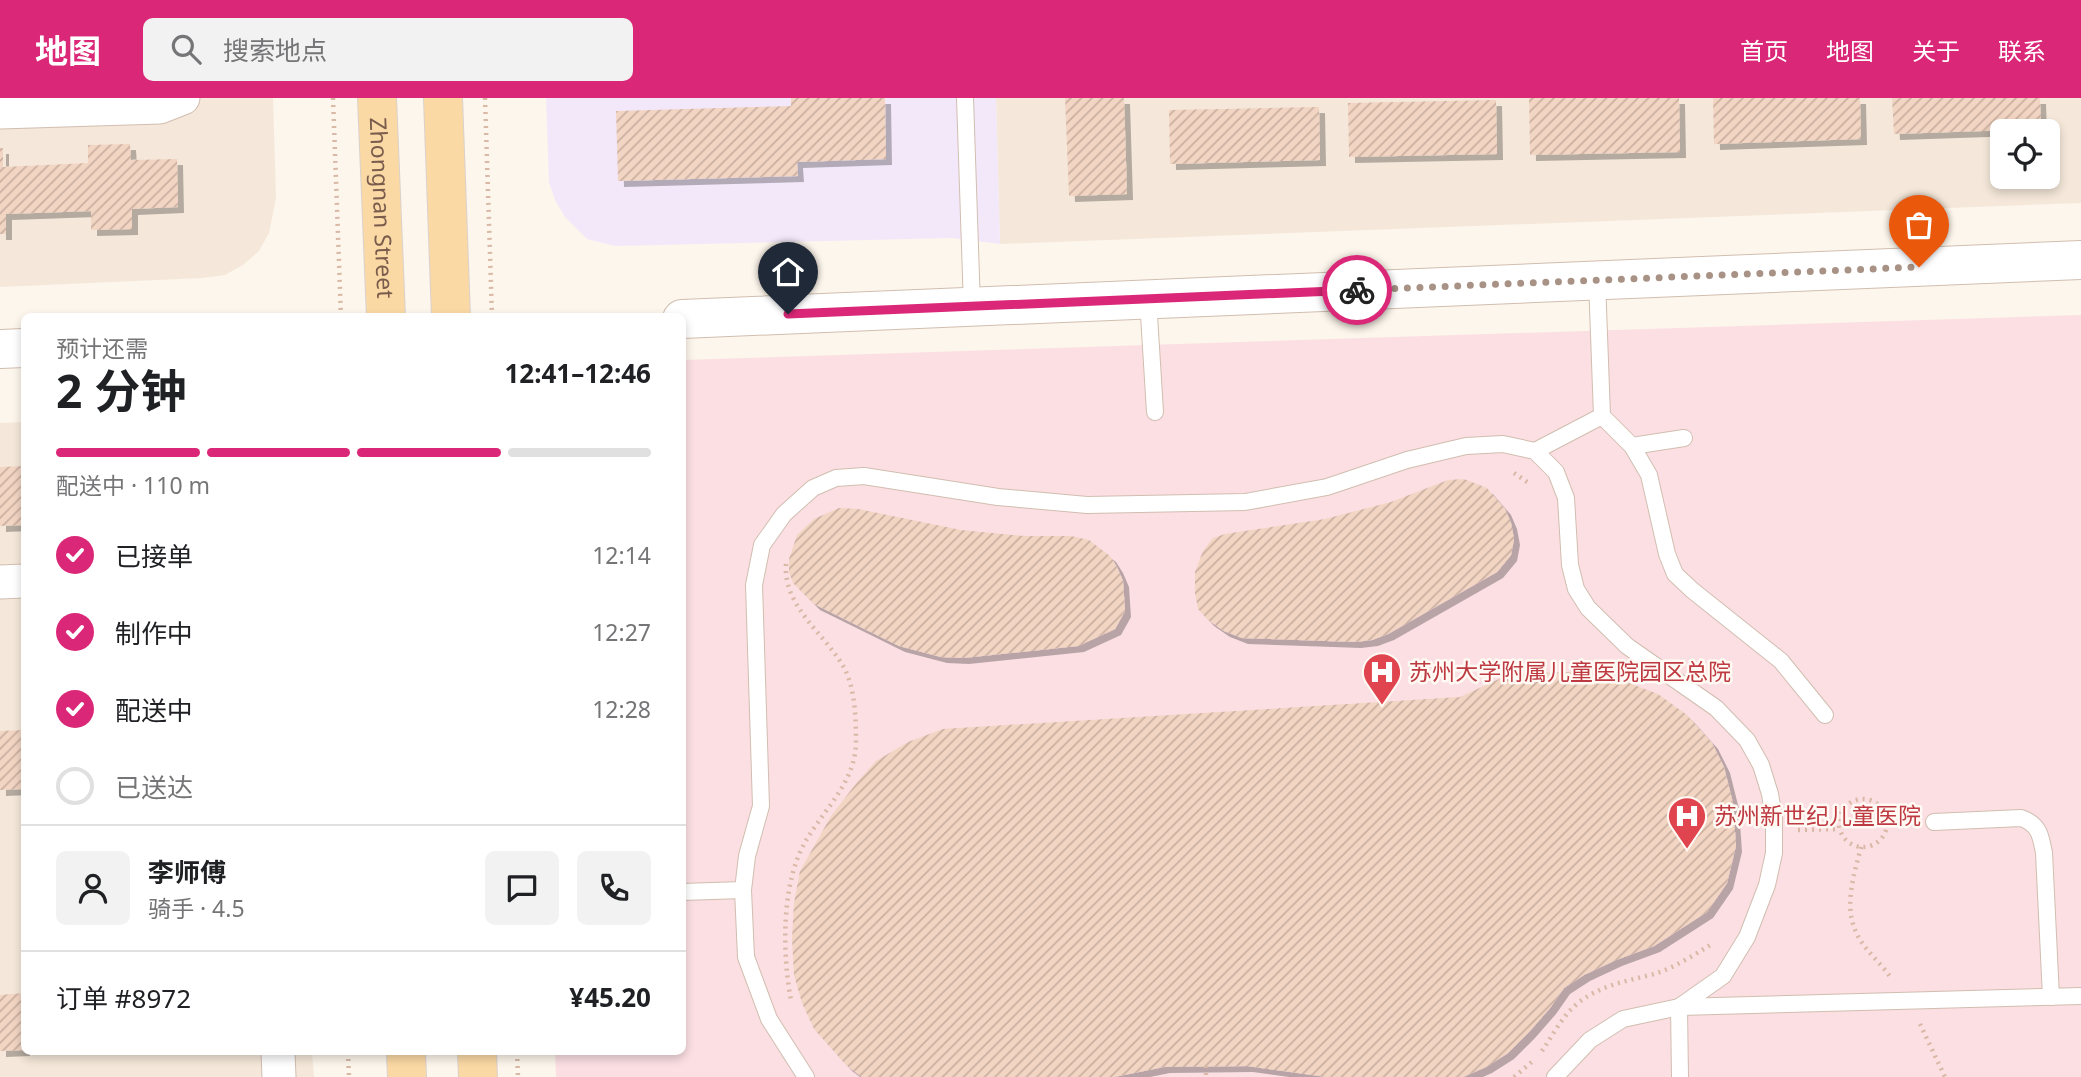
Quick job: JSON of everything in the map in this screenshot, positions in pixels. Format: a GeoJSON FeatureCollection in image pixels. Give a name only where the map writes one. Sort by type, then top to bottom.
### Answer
{"type":"FeatureCollection","features":[{"type":"Feature","properties":{"kind":"main road","name":"Zhongnan Street"},"geometry":{"type":"LineString","coordinates":[[377,98],[386,313]]}},
{"type":"Feature","properties":{"kind":"main road"},"geometry":{"type":"LineString","coordinates":[[443,98],[451,313]]}},
{"type":"Feature","properties":{"kind":"main road"},"geometry":{"type":"LineString","coordinates":[[406,1055],[407,1077]]}},
{"type":"Feature","properties":{"kind":"main road"},"geometry":{"type":"LineString","coordinates":[[477,1055],[478,1077]]}},
{"type":"Feature","properties":{"kind":"street"},"geometry":{"type":"LineString","coordinates":[[0,112],[160,107],[183,98]]}},
{"type":"Feature","properties":{"kind":"street"},"geometry":{"type":"LineString","coordinates":[[686,319],[2081,260]]}},
{"type":"Feature","properties":{"kind":"street"},"geometry":{"type":"LineString","coordinates":[[0,349],[21,348]]}},
{"type":"Feature","properties":{"kind":"street"},"geometry":{"type":"LineString","coordinates":[[0,582],[21,581]]}},
{"type":"Feature","properties":{"kind":"street"},"geometry":{"type":"LineString","coordinates":[[278,1055],[279,1077]]}},
{"type":"Feature","properties":{"kind":"lane"},"geometry":{"type":"LineString","coordinates":[[965,98],[972,307]]}},
{"type":"Feature","properties":{"kind":"lane"},"geometry":{"type":"LineString","coordinates":[[1597,280],[1602,416],[1632,446],[1649,475],[1667,554],[1675,574],[1781,661],[1825,715]]}},
{"type":"Feature","properties":{"kind":"lane"},"geometry":{"type":"LineString","coordinates":[[1148,299],[1154,412]]}},
{"type":"Feature","properties":{"kind":"lane"},"geometry":{"type":"LineString","coordinates":[[1535,451],[1602,416]]}},
{"type":"Feature","properties":{"kind":"lane"},"geometry":{"type":"LineString","coordinates":[[1632,446],[1684,438]]}},
{"type":"Feature","properties":{"kind":"lane"},"geometry":{"type":"LineString","coordinates":[[806,1077],[769,1019],[746,957],[743,891],[747,856],[761,806],[754,585],[762,545],[783,514],[813,488],[836,478],[864,475],[998,497],[1087,505],[1245,502],[1327,487],[1407,460],[1466,446],[1503,444],[1535,451],[1556,472],[1566,498],[1570,565],[1576,589],[1588,608],[1627,646],[1716,708],[1747,740],[1761,765],[1770,794],[1774,818],[1774,853],[1766,885],[1747,937],[1723,976],[1679,1007]]}},
{"type":"Feature","properties":{"kind":"lane"},"geometry":{"type":"LineString","coordinates":[[1934,822],[2021,818],[2032,822],[2040,832],[2044,853],[2051,997]]}},
{"type":"Feature","properties":{"kind":"lane"},"geometry":{"type":"LineString","coordinates":[[686,892],[743,891]]}},
{"type":"Feature","properties":{"kind":"lane"},"geometry":{"type":"LineString","coordinates":[[1555,1077],[1590,1040],[1623,1019],[1679,1007],[2081,996]]}},
{"type":"Feature","properties":{"kind":"lane"},"geometry":{"type":"LineString","coordinates":[[1679,1007],[1680,1077]]}},
{"type":"Feature","properties":{"kind":"path"},"geometry":{"type":"LineString","coordinates":[[333,98],[341,313]]}},
{"type":"Feature","properties":{"kind":"path"},"geometry":{"type":"LineString","coordinates":[[485,98],[492,313]]}},
{"type":"Feature","properties":{"kind":"path"},"geometry":{"type":"LineString","coordinates":[[1510,470],[1537,491]]}},
{"type":"Feature","properties":{"kind":"path"},"geometry":{"type":"LineString","coordinates":[[786,558],[787,585],[793,601],[842,664],[849,678],[856,745],[852,770],[841,791],[805,841],[793,870],[785,941],[786,976],[792,1007]]}},
{"type":"Feature","properties":{"kind":"path"},"geometry":{"type":"LineString","coordinates":[[1866,799],[1881,807],[1888,823],[1885,834],[1877,843],[1867,848],[1861,847],[1855,847],[1845,840],[1839,830],[1839,818],[1845,807],[1854,801],[1866,799]]}},
{"type":"Feature","properties":{"kind":"path"},"geometry":{"type":"LineString","coordinates":[[1861,847],[1851,885],[1852,920],[1857,935],[1907,1001],[1936,1054],[1945,1077]]}},
{"type":"Feature","properties":{"kind":"path"},"geometry":{"type":"LineString","coordinates":[[1514,1077],[1540,1055],[1559,1024],[1577,1004],[1598,990],[1628,979],[1656,973],[1692,957],[1717,940]]}},
{"type":"Feature","properties":{"kind":"path"},"geometry":{"type":"LineString","coordinates":[[348,1055],[349,1077]]}},
{"type":"Feature","properties":{"kind":"path"},"geometry":{"type":"LineString","coordinates":[[517,1055],[518,1077]]}},
{"type":"Feature","properties":{"kind":"path"},"geometry":{"type":"LineString","coordinates":[[1206,1066],[1206,1077]]}},
{"type":"Feature","properties":{"kind":"shaded area"},"geometry":{"type":"Polygon","coordinates":[[[0,98],[273,98],[276,198],[269,233],[259,251],[243,265],[225,275],[0,287],[0,98]]]}},
{"type":"Feature","properties":{"kind":"shaded area"},"geometry":{"type":"Polygon","coordinates":[[[546,98],[996,98],[1000,244],[952,238],[615,246],[587,239],[565,217],[549,182],[546,98]]]}},
{"type":"Feature","properties":{"kind":"shaded area"},"geometry":{"type":"Polygon","coordinates":[[[996,98],[2081,98],[2081,203],[1000,244],[996,98]]]}},
{"type":"Feature","properties":{"kind":"shaded area","name":"苏州大学附属儿童医院园区总院"},"geometry":{"type":"Polygon","coordinates":[[[2081,315],[2081,1077],[556,1077],[555,1055],[686,1055],[686,360],[2081,315]]]}},
{"type":"Feature","properties":{"kind":"shaded area"},"geometry":{"type":"Polygon","coordinates":[[[21,422],[21,1055],[312,1055],[314,1077],[0,1077],[0,423],[21,422]]]}},
{"type":"Feature","properties":{"kind":"building"},"geometry":{"type":"Polygon","coordinates":[[[791,98],[885,98],[886,159],[797,162],[798,176],[618,181],[616,111],[791,106],[791,98]]]}},
{"type":"Feature","properties":{"kind":"building"},"geometry":{"type":"Polygon","coordinates":[[[1065,98],[1124,98],[1127,194],[1069,196],[1065,98]]]}},
{"type":"Feature","properties":{"kind":"building"},"geometry":{"type":"Polygon","coordinates":[[[1529,98],[1679,98],[1680,152],[1530,155],[1529,98]]]}},
{"type":"Feature","properties":{"kind":"building"},"geometry":{"type":"Polygon","coordinates":[[[1713,98],[1860,98],[1861,139],[1714,144],[1713,98]]]}},
{"type":"Feature","properties":{"kind":"building"},"geometry":{"type":"Polygon","coordinates":[[[1892,98],[2040,98],[2041,119],[1990,119],[1990,131],[1894,134],[1892,98]]]}},
{"type":"Feature","properties":{"kind":"building"},"geometry":{"type":"Polygon","coordinates":[[[1496,100],[1497,154],[1349,157],[1348,103],[1496,100]]]}},
{"type":"Feature","properties":{"kind":"building"},"geometry":{"type":"Polygon","coordinates":[[[1319,107],[1320,160],[1170,164],[1169,110],[1319,107]]]}},
{"type":"Feature","properties":{"kind":"building"},"geometry":{"type":"Polygon","coordinates":[[[130,144],[131,160],[177,159],[178,207],[132,209],[132,229],[91,230],[91,211],[6,214],[6,234],[0,234],[0,148],[3,148],[3,167],[88,163],[88,145],[130,144]]]}},
{"type":"Feature","properties":{"kind":"building"},"geometry":{"type":"Polygon","coordinates":[[[21,466],[21,525],[0,526],[0,467],[21,466]]]}},
{"type":"Feature","properties":{"kind":"building"},"geometry":{"type":"Polygon","coordinates":[[[1464,479],[1487,488],[1505,509],[1514,539],[1511,555],[1497,572],[1388,634],[1355,642],[1242,638],[1224,631],[1198,609],[1195,572],[1203,551],[1213,538],[1325,519],[1391,502],[1448,480],[1464,479]]]}},
{"type":"Feature","properties":{"kind":"building"},"geometry":{"type":"Polygon","coordinates":[[[839,508],[858,509],[961,530],[1024,536],[1071,536],[1089,540],[1110,556],[1117,567],[1123,581],[1125,611],[1115,629],[1078,646],[963,658],[941,657],[899,646],[814,604],[793,583],[789,572],[789,559],[797,535],[814,519],[839,508]]]}},
{"type":"Feature","properties":{"kind":"building"},"geometry":{"type":"Polygon","coordinates":[[[1574,672],[1621,680],[1658,694],[1687,715],[1712,743],[1724,767],[1733,803],[1736,846],[1727,883],[1707,912],[1654,946],[1616,960],[1564,988],[1550,1008],[1508,1053],[1463,1077],[1327,1077],[1247,1066],[1164,1067],[1114,1077],[862,1077],[846,1065],[814,1029],[802,1003],[794,975],[792,939],[794,903],[800,871],[831,816],[858,781],[876,761],[908,742],[943,729],[1460,697],[1501,678],[1533,673],[1574,672]]]}},
{"type":"Feature","properties":{"kind":"building"},"geometry":{"type":"Polygon","coordinates":[[[21,730],[21,789],[0,790],[0,731],[21,730]]]}},
{"type":"Feature","properties":{"kind":"building"},"geometry":{"type":"Polygon","coordinates":[[[21,993],[21,1050],[0,1051],[0,995],[21,993]]]}},
{"type":"Feature","properties":{"kind":"way so far"},"geometry":{"type":"LineString","coordinates":[[1357,290],[1919,267]]}},
{"type":"Feature","properties":{"kind":"place","name":"苏州大学附属儿童医院园区总院"},"geometry":{"type":"Point","coordinates":[1382,706]}},
{"type":"Feature","properties":{"kind":"place","name":"苏州新世纪儿童医院"},"geometry":{"type":"Point","coordinates":[1687,850]}},
{"type":"Feature","properties":{"kind":"route"},"geometry":{"type":"LineString","coordinates":[[788,314],[1357,290]]}}]}
